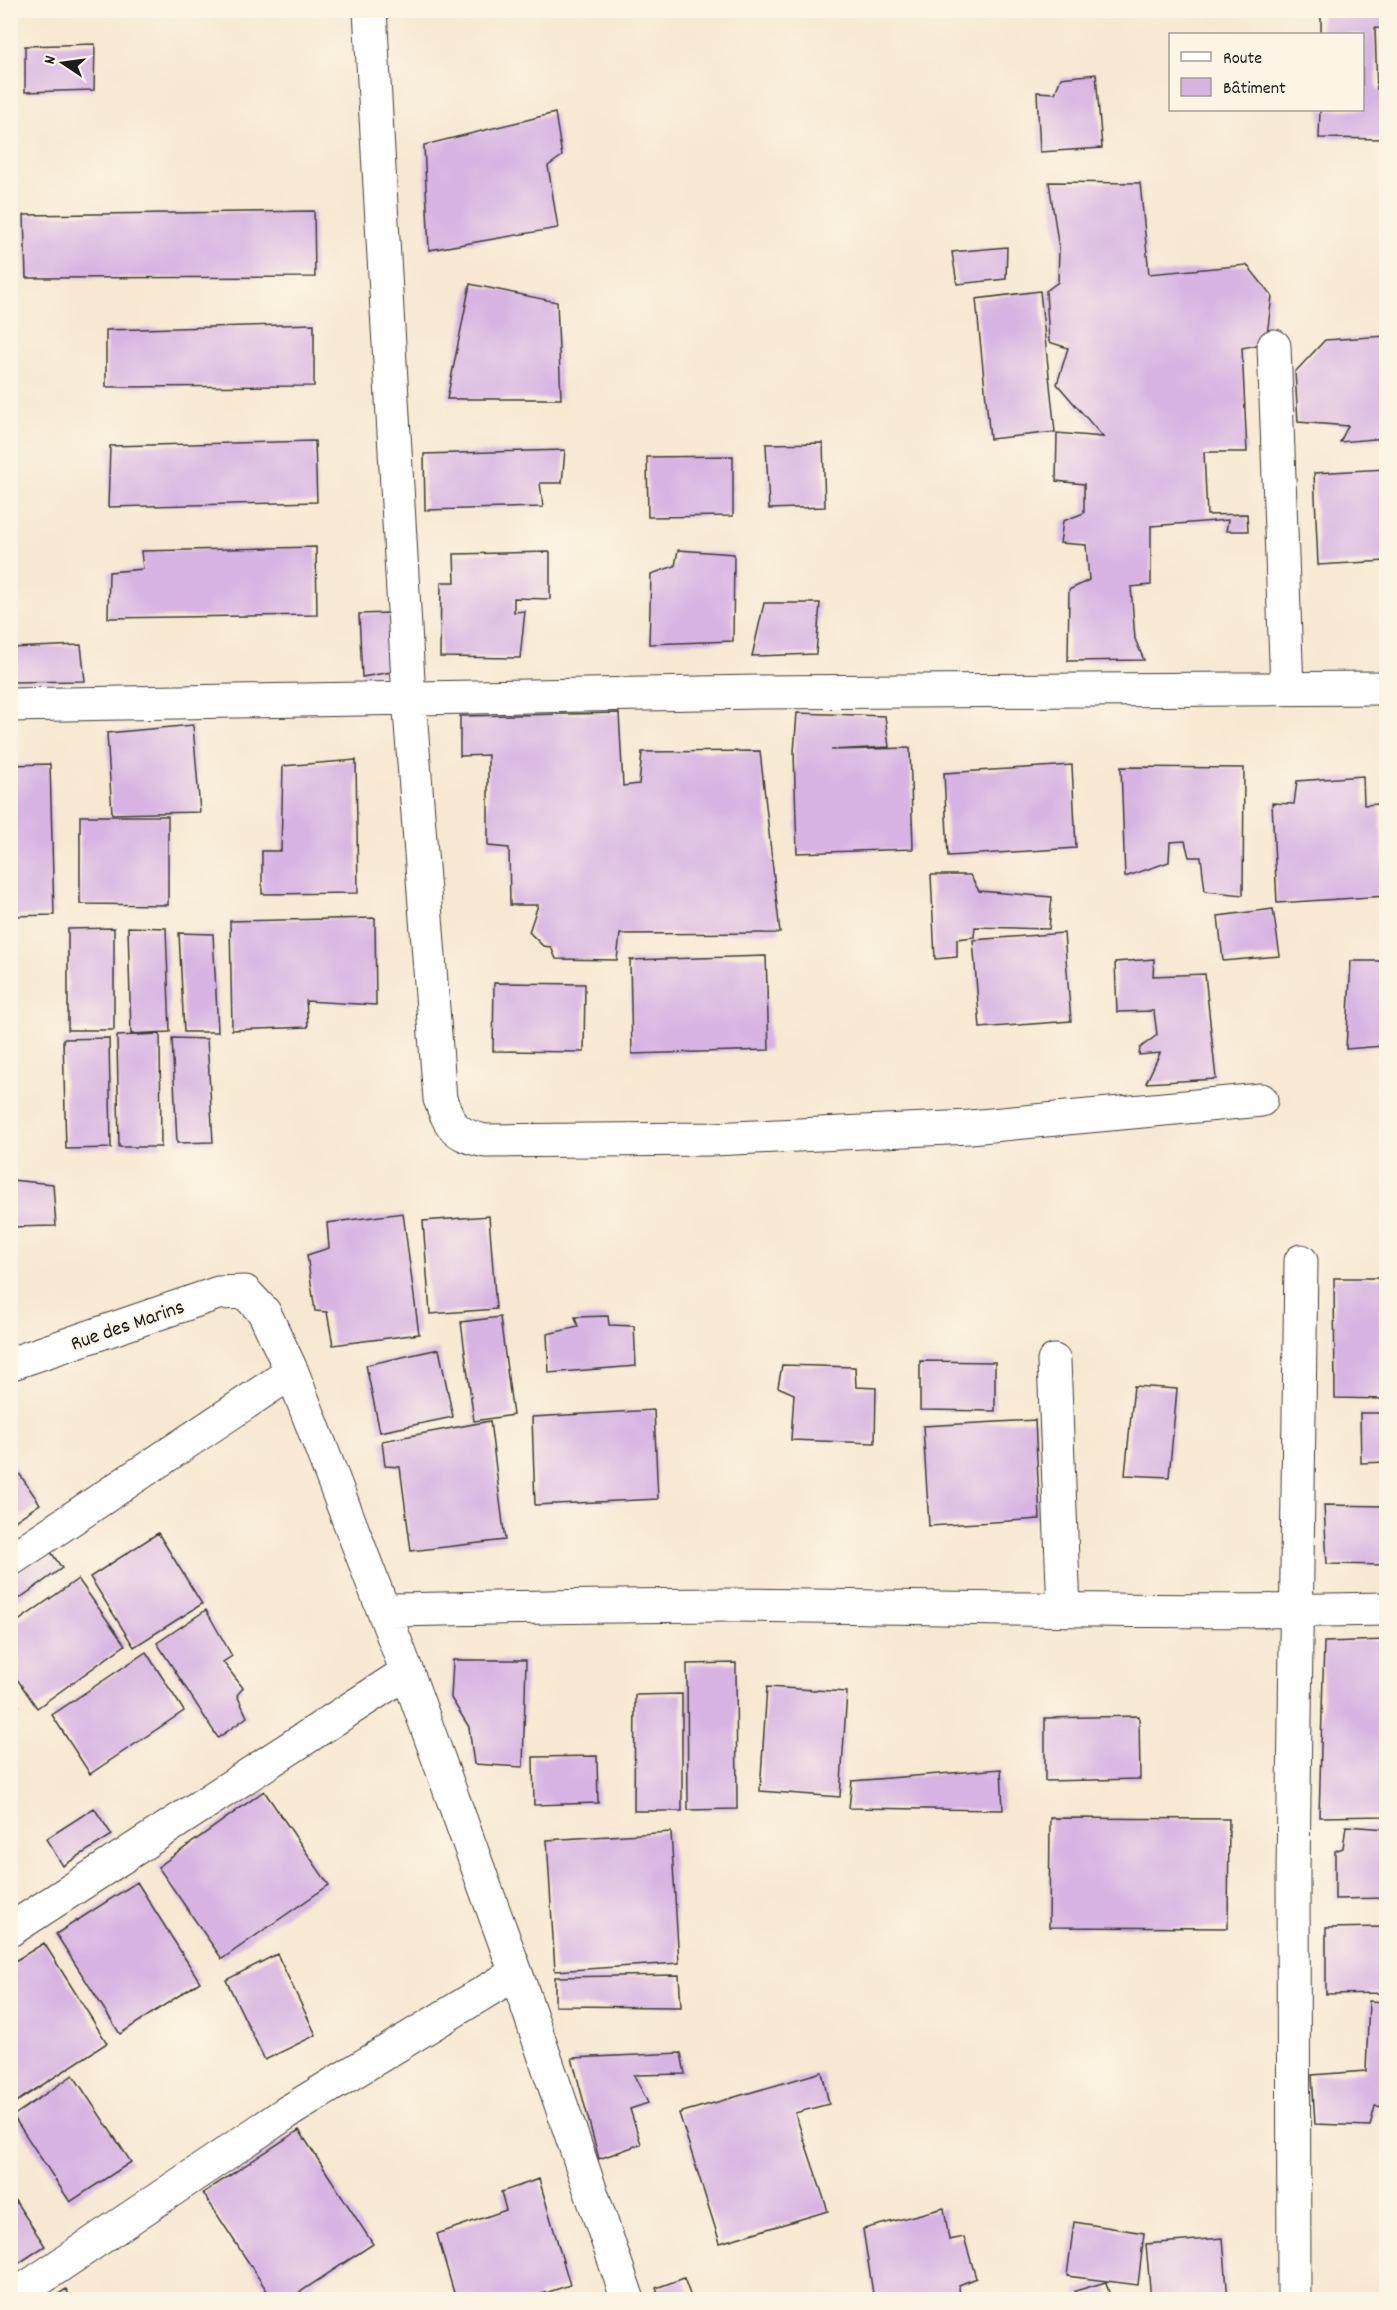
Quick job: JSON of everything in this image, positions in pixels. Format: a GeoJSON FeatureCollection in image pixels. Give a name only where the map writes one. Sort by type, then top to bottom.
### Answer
{"type":"FeatureCollection","features":[{"type":"Feature","properties":{"kind":"street"},"geometry":{"type":"LineString","coordinates":[[370,10],[409,698],[440,1099],[449,1123],[465,1136],[485,1141],[736,1138],[970,1127],[1261,1100]]}},
{"type":"Feature","properties":{"kind":"street"},"geometry":{"type":"LineString","coordinates":[[1274,346],[1287,688]]}},
{"type":"Feature","properties":{"kind":"street"},"geometry":{"type":"LineString","coordinates":[[10,705],[758,692],[1386,688]]}},
{"type":"Feature","properties":{"kind":"street"},"geometry":{"type":"LineString","coordinates":[[1294,2300],[1293,1873],[1301,1261]]}},
{"type":"Feature","properties":{"kind":"street","name":"Rue des Marins"},"geometry":{"type":"LineString","coordinates":[[10,1365],[218,1293],[245,1292],[264,1312],[292,1372]]}},
{"type":"Feature","properties":{"kind":"street"},"geometry":{"type":"LineString","coordinates":[[1054,1361],[1064,1610]]}},
{"type":"Feature","properties":{"kind":"street"},"geometry":{"type":"LineString","coordinates":[[10,1560],[292,1372],[407,1672],[516,1973],[620,2296]]}},
{"type":"Feature","properties":{"kind":"street"},"geometry":{"type":"LineString","coordinates":[[383,1610],[734,1605],[1064,1610],[1386,1609]]}},
{"type":"Feature","properties":{"kind":"street"},"geometry":{"type":"LineString","coordinates":[[10,1930],[407,1672]]}},
{"type":"Feature","properties":{"kind":"street"},"geometry":{"type":"LineString","coordinates":[[10,2299],[286,2113],[516,1973]]}},
{"type":"Feature","properties":{"kind":"building"},"geometry":{"type":"Polygon","coordinates":[[[1321,10],[1386,10],[1386,29],[1375,28],[1377,89],[1386,89],[1386,139],[1319,138],[1320,111],[1364,111],[1364,33],[1321,33],[1321,10]]]}},
{"type":"Feature","properties":{"kind":"building"},"geometry":{"type":"Polygon","coordinates":[[[95,44],[94,90],[25,92],[25,46],[95,44]]]}},
{"type":"Feature","properties":{"kind":"building"},"geometry":{"type":"Polygon","coordinates":[[[1096,74],[1102,148],[1040,152],[1037,92],[1055,93],[1061,78],[1096,74]]]}},
{"type":"Feature","properties":{"kind":"building"},"geometry":{"type":"Polygon","coordinates":[[[555,113],[562,156],[548,166],[558,228],[429,250],[424,145],[555,113]]]}},
{"type":"Feature","properties":{"kind":"building"},"geometry":{"type":"Polygon","coordinates":[[[1049,182],[1140,183],[1149,274],[1247,265],[1272,296],[1266,343],[1242,348],[1247,452],[1204,452],[1207,515],[1247,514],[1248,531],[1226,531],[1228,520],[1151,526],[1151,585],[1131,587],[1135,639],[1144,660],[1068,661],[1069,590],[1089,580],[1086,545],[1060,543],[1063,521],[1084,513],[1084,484],[1056,481],[1057,433],[1103,437],[1057,384],[1068,348],[1049,342],[1046,291],[1058,282],[1059,249],[1049,182]]]}},
{"type":"Feature","properties":{"kind":"building"},"geometry":{"type":"Polygon","coordinates":[[[314,211],[315,277],[26,278],[24,215],[314,211]]]}},
{"type":"Feature","properties":{"kind":"building"},"geometry":{"type":"Polygon","coordinates":[[[1007,247],[1006,279],[957,284],[952,252],[1007,247]]]}},
{"type":"Feature","properties":{"kind":"building"},"geometry":{"type":"Polygon","coordinates":[[[470,284],[557,302],[561,399],[447,399],[470,284]]]}},
{"type":"Feature","properties":{"kind":"building"},"geometry":{"type":"Polygon","coordinates":[[[1040,291],[1055,432],[990,439],[976,299],[1040,291]]]}},
{"type":"Feature","properties":{"kind":"building"},"geometry":{"type":"Polygon","coordinates":[[[314,324],[314,386],[106,387],[106,330],[314,324]]]}},
{"type":"Feature","properties":{"kind":"building"},"geometry":{"type":"Polygon","coordinates":[[[1386,336],[1386,438],[1340,442],[1348,426],[1298,422],[1295,372],[1325,340],[1386,336]]]}},
{"type":"Feature","properties":{"kind":"building"},"geometry":{"type":"Polygon","coordinates":[[[315,441],[317,502],[108,507],[110,446],[315,441]]]}},
{"type":"Feature","properties":{"kind":"building"},"geometry":{"type":"Polygon","coordinates":[[[823,443],[825,507],[769,509],[766,444],[823,443]]]}},
{"type":"Feature","properties":{"kind":"building"},"geometry":{"type":"Polygon","coordinates":[[[565,450],[562,483],[540,483],[543,507],[425,510],[424,454],[565,450]]]}},
{"type":"Feature","properties":{"kind":"building"},"geometry":{"type":"Polygon","coordinates":[[[733,456],[733,516],[648,517],[647,457],[733,456]]]}},
{"type":"Feature","properties":{"kind":"building"},"geometry":{"type":"Polygon","coordinates":[[[1386,469],[1386,561],[1318,565],[1314,473],[1386,469]]]}},
{"type":"Feature","properties":{"kind":"building"},"geometry":{"type":"Polygon","coordinates":[[[316,547],[317,615],[108,618],[109,572],[143,569],[141,551],[316,547]]]}},
{"type":"Feature","properties":{"kind":"building"},"geometry":{"type":"Polygon","coordinates":[[[678,550],[734,554],[733,641],[649,644],[651,574],[675,566],[678,550]]]}},
{"type":"Feature","properties":{"kind":"building"},"geometry":{"type":"Polygon","coordinates":[[[550,552],[550,599],[514,598],[514,612],[525,611],[520,658],[440,657],[441,582],[455,582],[454,554],[550,552]]]}},
{"type":"Feature","properties":{"kind":"building"},"geometry":{"type":"Polygon","coordinates":[[[764,603],[820,603],[816,654],[752,656],[764,603]]]}},
{"type":"Feature","properties":{"kind":"building"},"geometry":{"type":"Polygon","coordinates":[[[389,613],[391,672],[362,677],[359,614],[389,613]]]}},
{"type":"Feature","properties":{"kind":"building"},"geometry":{"type":"Polygon","coordinates":[[[81,645],[85,681],[10,682],[10,648],[81,645]]]}},
{"type":"Feature","properties":{"kind":"building"},"geometry":{"type":"Polygon","coordinates":[[[619,713],[623,786],[639,784],[642,752],[760,751],[780,933],[620,934],[617,960],[556,959],[551,947],[543,946],[529,932],[538,905],[510,905],[509,848],[488,846],[488,755],[460,756],[460,716],[619,713]]]}},
{"type":"Feature","properties":{"kind":"building"},"geometry":{"type":"Polygon","coordinates":[[[797,713],[885,716],[889,747],[831,750],[910,748],[913,849],[797,853],[794,752],[797,713]]]}},
{"type":"Feature","properties":{"kind":"building"},"geometry":{"type":"Polygon","coordinates":[[[193,725],[200,812],[112,814],[107,733],[193,725]]]}},
{"type":"Feature","properties":{"kind":"building"},"geometry":{"type":"Polygon","coordinates":[[[356,760],[358,893],[262,894],[262,851],[281,851],[283,766],[356,760]]]}},
{"type":"Feature","properties":{"kind":"building"},"geometry":{"type":"Polygon","coordinates":[[[50,764],[54,915],[10,916],[10,765],[50,764]]]}},
{"type":"Feature","properties":{"kind":"building"},"geometry":{"type":"Polygon","coordinates":[[[1072,765],[1076,848],[948,856],[944,773],[1072,765]]]}},
{"type":"Feature","properties":{"kind":"building"},"geometry":{"type":"Polygon","coordinates":[[[1121,767],[1244,768],[1243,895],[1205,891],[1201,857],[1189,857],[1185,841],[1170,842],[1169,862],[1125,877],[1121,767]]]}},
{"type":"Feature","properties":{"kind":"building"},"geometry":{"type":"Polygon","coordinates":[[[1363,776],[1364,805],[1379,804],[1386,896],[1277,903],[1272,803],[1294,804],[1297,781],[1363,776]]]}},
{"type":"Feature","properties":{"kind":"building"},"geometry":{"type":"Polygon","coordinates":[[[80,816],[168,816],[168,905],[80,904],[80,816]]]}},
{"type":"Feature","properties":{"kind":"building"},"geometry":{"type":"Polygon","coordinates":[[[931,875],[970,875],[979,891],[1052,897],[1049,929],[975,927],[974,937],[957,939],[957,957],[935,959],[931,875]]]}},
{"type":"Feature","properties":{"kind":"building"},"geometry":{"type":"Polygon","coordinates":[[[1273,909],[1280,956],[1223,961],[1218,916],[1273,909]]]}},
{"type":"Feature","properties":{"kind":"building"},"geometry":{"type":"Polygon","coordinates":[[[375,918],[376,1005],[306,1001],[308,1027],[232,1030],[230,921],[375,918]]]}},
{"type":"Feature","properties":{"kind":"building"},"geometry":{"type":"Polygon","coordinates":[[[128,927],[166,928],[170,1032],[131,1034],[128,927]]]}},
{"type":"Feature","properties":{"kind":"building"},"geometry":{"type":"Polygon","coordinates":[[[114,928],[114,1030],[68,1030],[68,929],[114,928]]]}},
{"type":"Feature","properties":{"kind":"building"},"geometry":{"type":"Polygon","coordinates":[[[179,933],[213,934],[218,1032],[184,1032],[179,933]]]}},
{"type":"Feature","properties":{"kind":"building"},"geometry":{"type":"Polygon","coordinates":[[[1064,933],[1071,1021],[980,1028],[973,940],[1064,933]]]}},
{"type":"Feature","properties":{"kind":"building"},"geometry":{"type":"Polygon","coordinates":[[[766,956],[769,1050],[632,1054],[630,960],[766,956]]]}},
{"type":"Feature","properties":{"kind":"building"},"geometry":{"type":"Polygon","coordinates":[[[1154,959],[1153,976],[1205,974],[1216,1079],[1146,1083],[1160,1053],[1139,1055],[1140,1048],[1157,1035],[1154,1011],[1117,1012],[1115,962],[1154,959]]]}},
{"type":"Feature","properties":{"kind":"building"},"geometry":{"type":"Polygon","coordinates":[[[1351,961],[1386,961],[1386,1044],[1383,1046],[1346,1049],[1351,961]]]}},
{"type":"Feature","properties":{"kind":"building"},"geometry":{"type":"Polygon","coordinates":[[[494,983],[585,984],[584,1052],[493,1051],[494,983]]]}},
{"type":"Feature","properties":{"kind":"building"},"geometry":{"type":"Polygon","coordinates":[[[160,1034],[161,1147],[119,1147],[117,1036],[160,1034]]]}},
{"type":"Feature","properties":{"kind":"building"},"geometry":{"type":"Polygon","coordinates":[[[109,1038],[111,1148],[66,1149],[63,1039],[109,1038]]]}},
{"type":"Feature","properties":{"kind":"building"},"geometry":{"type":"Polygon","coordinates":[[[172,1038],[207,1039],[213,1142],[177,1143],[172,1038]]]}},
{"type":"Feature","properties":{"kind":"building"},"geometry":{"type":"Polygon","coordinates":[[[10,1180],[53,1184],[56,1226],[10,1227],[10,1180]]]}},
{"type":"Feature","properties":{"kind":"building"},"geometry":{"type":"Polygon","coordinates":[[[403,1213],[419,1334],[333,1345],[327,1312],[315,1311],[307,1255],[329,1248],[327,1223],[403,1213]]]}},
{"type":"Feature","properties":{"kind":"building"},"geometry":{"type":"Polygon","coordinates":[[[489,1216],[496,1309],[430,1314],[423,1221],[489,1216]]]}},
{"type":"Feature","properties":{"kind":"building"},"geometry":{"type":"Polygon","coordinates":[[[1334,1278],[1386,1278],[1386,1399],[1335,1398],[1334,1278]]]}},
{"type":"Feature","properties":{"kind":"building"},"geometry":{"type":"Polygon","coordinates":[[[608,1316],[609,1325],[634,1326],[636,1366],[549,1373],[547,1334],[578,1327],[575,1317],[608,1316]]]}},
{"type":"Feature","properties":{"kind":"building"},"geometry":{"type":"Polygon","coordinates":[[[500,1317],[513,1415],[474,1421],[461,1322],[500,1317]]]}},
{"type":"Feature","properties":{"kind":"building"},"geometry":{"type":"Polygon","coordinates":[[[439,1349],[453,1417],[380,1432],[366,1365],[439,1349]]]}},
{"type":"Feature","properties":{"kind":"building"},"geometry":{"type":"Polygon","coordinates":[[[920,1361],[995,1362],[995,1411],[920,1410],[920,1361]]]}},
{"type":"Feature","properties":{"kind":"building"},"geometry":{"type":"Polygon","coordinates":[[[782,1365],[855,1367],[856,1387],[876,1388],[875,1443],[791,1440],[794,1394],[778,1387],[782,1365]]]}},
{"type":"Feature","properties":{"kind":"building"},"geometry":{"type":"Polygon","coordinates":[[[1134,1386],[1177,1389],[1169,1477],[1125,1475],[1134,1386]]]}},
{"type":"Feature","properties":{"kind":"building"},"geometry":{"type":"Polygon","coordinates":[[[654,1410],[658,1499],[535,1505],[532,1417],[654,1410]]]}},
{"type":"Feature","properties":{"kind":"building"},"geometry":{"type":"Polygon","coordinates":[[[1360,1413],[1386,1413],[1386,1462],[1361,1463],[1360,1413]]]}},
{"type":"Feature","properties":{"kind":"building"},"geometry":{"type":"Polygon","coordinates":[[[1035,1420],[1040,1519],[929,1526],[923,1426],[1035,1420]]]}},
{"type":"Feature","properties":{"kind":"building"},"geometry":{"type":"Polygon","coordinates":[[[490,1421],[505,1540],[411,1551],[400,1467],[385,1466],[382,1441],[490,1421]]]}},
{"type":"Feature","properties":{"kind":"building"},"geometry":{"type":"Polygon","coordinates":[[[10,1460],[40,1504],[10,1524],[10,1460]]]}},
{"type":"Feature","properties":{"kind":"building"},"geometry":{"type":"Polygon","coordinates":[[[1324,1505],[1386,1506],[1386,1565],[1327,1564],[1324,1505]]]}},
{"type":"Feature","properties":{"kind":"building"},"geometry":{"type":"Polygon","coordinates":[[[158,1533],[202,1604],[134,1647],[90,1577],[158,1533]]]}},
{"type":"Feature","properties":{"kind":"building"},"geometry":{"type":"Polygon","coordinates":[[[44,1542],[62,1568],[10,1605],[10,1566],[44,1542]]]}},
{"type":"Feature","properties":{"kind":"building"},"geometry":{"type":"Polygon","coordinates":[[[78,1579],[125,1645],[37,1708],[10,1669],[10,1627],[78,1579]]]}},
{"type":"Feature","properties":{"kind":"building"},"geometry":{"type":"Polygon","coordinates":[[[206,1610],[232,1656],[223,1662],[243,1688],[237,1695],[247,1717],[218,1738],[157,1643],[206,1610]]]}},
{"type":"Feature","properties":{"kind":"building"},"geometry":{"type":"Polygon","coordinates":[[[1386,1640],[1386,1816],[1319,1817],[1324,1642],[1386,1640]]]}},
{"type":"Feature","properties":{"kind":"building"},"geometry":{"type":"Polygon","coordinates":[[[146,1652],[184,1711],[90,1774],[52,1715],[146,1652]]]}},
{"type":"Feature","properties":{"kind":"building"},"geometry":{"type":"Polygon","coordinates":[[[453,1660],[526,1660],[523,1767],[474,1764],[469,1727],[451,1698],[453,1660]]]}},
{"type":"Feature","properties":{"kind":"building"},"geometry":{"type":"Polygon","coordinates":[[[736,1663],[737,1809],[688,1810],[687,1664],[736,1663]]]}},
{"type":"Feature","properties":{"kind":"building"},"geometry":{"type":"Polygon","coordinates":[[[767,1687],[847,1692],[840,1797],[760,1791],[767,1687]]]}},
{"type":"Feature","properties":{"kind":"building"},"geometry":{"type":"Polygon","coordinates":[[[10,1693],[19,1706],[10,1712],[10,1693]]]}},
{"type":"Feature","properties":{"kind":"building"},"geometry":{"type":"Polygon","coordinates":[[[682,1694],[682,1811],[634,1811],[635,1695],[682,1694]]]}},
{"type":"Feature","properties":{"kind":"building"},"geometry":{"type":"Polygon","coordinates":[[[1139,1716],[1140,1779],[1045,1781],[1045,1718],[1139,1716]]]}},
{"type":"Feature","properties":{"kind":"building"},"geometry":{"type":"Polygon","coordinates":[[[597,1756],[598,1803],[534,1805],[533,1757],[597,1756]]]}},
{"type":"Feature","properties":{"kind":"building"},"geometry":{"type":"Polygon","coordinates":[[[1001,1769],[1003,1810],[849,1808],[852,1781],[1001,1769]]]}},
{"type":"Feature","properties":{"kind":"building"},"geometry":{"type":"Polygon","coordinates":[[[264,1791],[329,1885],[222,1959],[158,1867],[264,1791]]]}},
{"type":"Feature","properties":{"kind":"building"},"geometry":{"type":"Polygon","coordinates":[[[94,1808],[112,1835],[63,1866],[46,1839],[94,1808]]]}},
{"type":"Feature","properties":{"kind":"building"},"geometry":{"type":"Polygon","coordinates":[[[1050,1818],[1229,1819],[1228,1928],[1049,1927],[1050,1818]]]}},
{"type":"Feature","properties":{"kind":"building"},"geometry":{"type":"Polygon","coordinates":[[[1346,1826],[1386,1829],[1386,1898],[1335,1899],[1335,1851],[1343,1848],[1346,1826]]]}},
{"type":"Feature","properties":{"kind":"building"},"geometry":{"type":"Polygon","coordinates":[[[671,1832],[679,1963],[555,1971],[547,1840],[671,1832]]]}},
{"type":"Feature","properties":{"kind":"building"},"geometry":{"type":"Polygon","coordinates":[[[137,1882],[200,1982],[120,2034],[56,1934],[137,1882]]]}},
{"type":"Feature","properties":{"kind":"building"},"geometry":{"type":"Polygon","coordinates":[[[1386,1927],[1386,1993],[1326,1994],[1326,1928],[1386,1927]]]}},
{"type":"Feature","properties":{"kind":"building"},"geometry":{"type":"Polygon","coordinates":[[[44,1943],[107,2043],[10,2106],[10,1964],[44,1943]]]}},
{"type":"Feature","properties":{"kind":"building"},"geometry":{"type":"Polygon","coordinates":[[[277,1954],[316,2035],[265,2060],[226,1980],[277,1954]]]}},
{"type":"Feature","properties":{"kind":"building"},"geometry":{"type":"Polygon","coordinates":[[[679,1975],[681,2007],[555,2006],[555,1977],[679,1975]]]}},
{"type":"Feature","properties":{"kind":"building"},"geometry":{"type":"Polygon","coordinates":[[[1369,2001],[1386,2002],[1386,2107],[1375,2106],[1370,2126],[1315,2124],[1312,2075],[1366,2071],[1369,2001]]]}},
{"type":"Feature","properties":{"kind":"building"},"geometry":{"type":"Polygon","coordinates":[[[681,2053],[685,2074],[634,2075],[648,2103],[630,2109],[641,2144],[599,2159],[572,2058],[681,2053]]]}},
{"type":"Feature","properties":{"kind":"building"},"geometry":{"type":"Polygon","coordinates":[[[822,2072],[829,2104],[795,2113],[828,2211],[720,2243],[679,2113],[822,2072]]]}},
{"type":"Feature","properties":{"kind":"building"},"geometry":{"type":"Polygon","coordinates":[[[73,2075],[131,2162],[70,2202],[13,2116],[73,2075]]]}},
{"type":"Feature","properties":{"kind":"building"},"geometry":{"type":"Polygon","coordinates":[[[299,2130],[373,2244],[288,2300],[273,2300],[203,2193],[299,2130]]]}},
{"type":"Feature","properties":{"kind":"building"},"geometry":{"type":"Polygon","coordinates":[[[539,2179],[570,2285],[539,2295],[539,2300],[456,2300],[437,2234],[506,2210],[501,2192],[539,2179]]]}},
{"type":"Feature","properties":{"kind":"building"},"geometry":{"type":"Polygon","coordinates":[[[10,2193],[45,2246],[10,2269],[10,2193]]]}},
{"type":"Feature","properties":{"kind":"building"},"geometry":{"type":"Polygon","coordinates":[[[944,2208],[949,2240],[964,2237],[976,2278],[959,2285],[960,2300],[874,2300],[863,2229],[944,2208]]]}},
{"type":"Feature","properties":{"kind":"building"},"geometry":{"type":"Polygon","coordinates":[[[1074,2222],[1144,2233],[1138,2285],[1067,2276],[1074,2222]]]}},
{"type":"Feature","properties":{"kind":"building"},"geometry":{"type":"Polygon","coordinates":[[[1223,2238],[1228,2300],[1151,2300],[1146,2244],[1223,2238]]]}},
{"type":"Feature","properties":{"kind":"building"},"geometry":{"type":"Polygon","coordinates":[[[684,2278],[692,2300],[660,2300],[656,2288],[684,2278]]]}},
{"type":"Feature","properties":{"kind":"building"},"geometry":{"type":"Polygon","coordinates":[[[1106,2282],[1111,2300],[1078,2300],[1075,2291],[1106,2282]]]}},
{"type":"Feature","properties":{"kind":"building"},"geometry":{"type":"Polygon","coordinates":[[[66,2289],[72,2300],[49,2300],[66,2289]]]}}]}
